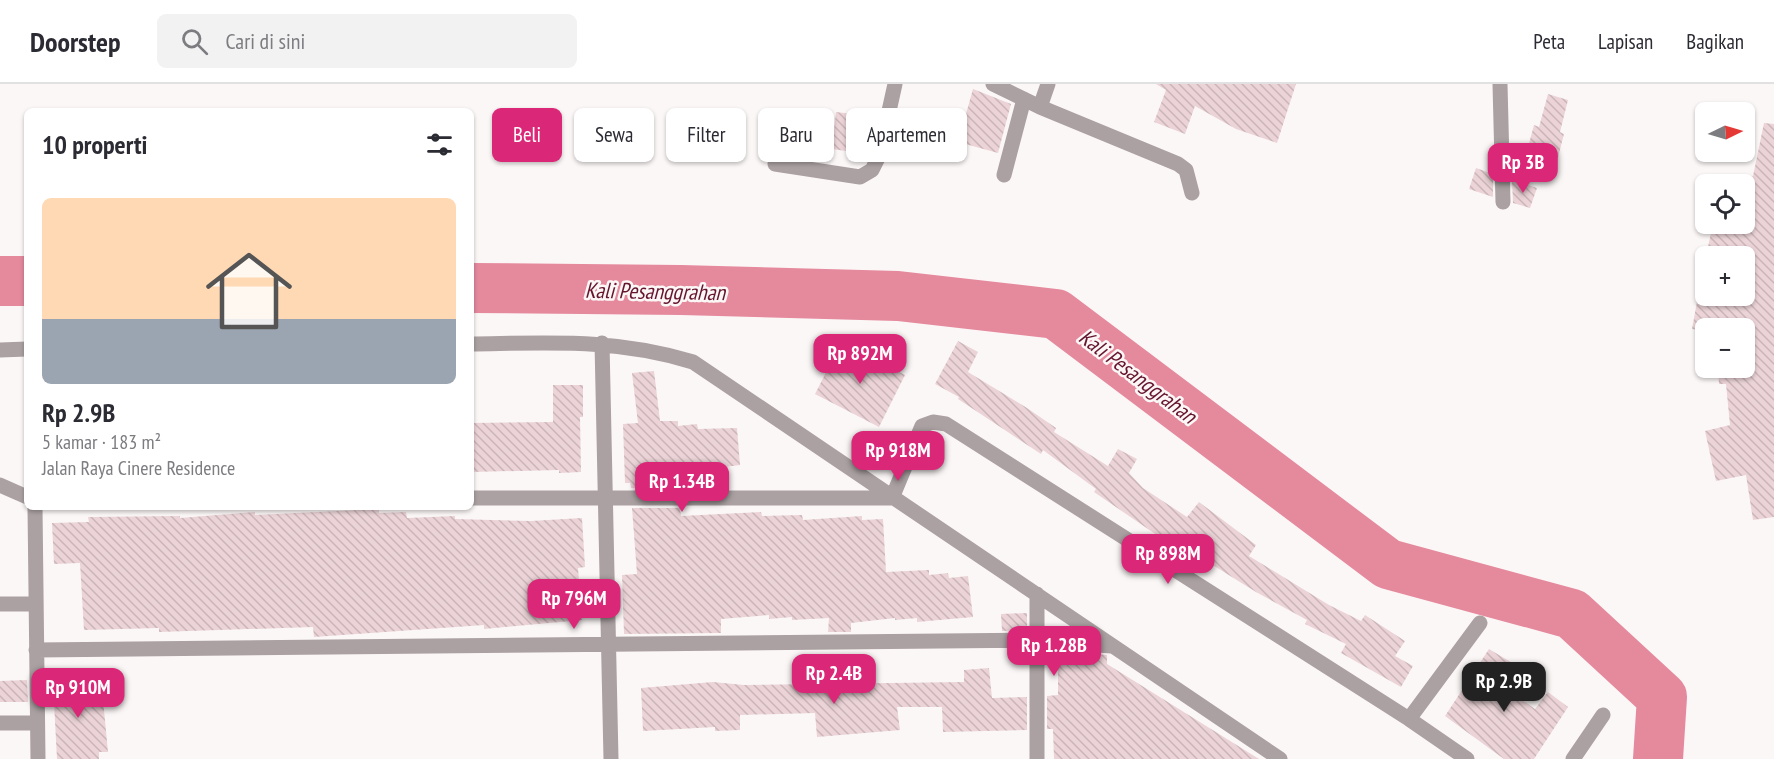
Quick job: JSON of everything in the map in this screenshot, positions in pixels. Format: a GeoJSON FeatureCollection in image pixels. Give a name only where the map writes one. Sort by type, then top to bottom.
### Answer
{"type":"FeatureCollection","features":[{"type":"Feature","properties":{"kind":"street"},"geometry":{"type":"LineString","coordinates":[[775,164],[860,177],[872,170],[879,156],[895,84]]}},
{"type":"Feature","properties":{"kind":"street"},"geometry":{"type":"LineString","coordinates":[[993,84],[1040,108],[1178,164],[1186,170],[1192,193]]}},
{"type":"Feature","properties":{"kind":"street"},"geometry":{"type":"LineString","coordinates":[[1040,108],[1048,84]]}},
{"type":"Feature","properties":{"kind":"street"},"geometry":{"type":"LineString","coordinates":[[1500,84],[1503,202]]}},
{"type":"Feature","properties":{"kind":"street"},"geometry":{"type":"LineString","coordinates":[[1004,175],[1024,99]]}},
{"type":"Feature","properties":{"kind":"street"},"geometry":{"type":"LineString","coordinates":[[602,343],[611,759]]}},
{"type":"Feature","properties":{"kind":"street"},"geometry":{"type":"LineString","coordinates":[[474,344],[602,343],[663,352],[693,362],[1280,759]]}},
{"type":"Feature","properties":{"kind":"street"},"geometry":{"type":"LineString","coordinates":[[0,350],[24,349]]}},
{"type":"Feature","properties":{"kind":"street"},"geometry":{"type":"LineString","coordinates":[[892,498],[922,426],[933,422],[946,424],[1409,718],[1467,759]]}},
{"type":"Feature","properties":{"kind":"street"},"geometry":{"type":"LineString","coordinates":[[0,485],[24,496]]}},
{"type":"Feature","properties":{"kind":"street"},"geometry":{"type":"LineString","coordinates":[[474,498],[605,496],[892,498]]}},
{"type":"Feature","properties":{"kind":"street"},"geometry":{"type":"LineString","coordinates":[[35,510],[38,759]]}},
{"type":"Feature","properties":{"kind":"street"},"geometry":{"type":"LineString","coordinates":[[1037,594],[1037,759]]}},
{"type":"Feature","properties":{"kind":"street"},"geometry":{"type":"LineString","coordinates":[[0,604],[36,604]]}},
{"type":"Feature","properties":{"kind":"street"},"geometry":{"type":"LineString","coordinates":[[1409,718],[1480,623]]}},
{"type":"Feature","properties":{"kind":"street"},"geometry":{"type":"LineString","coordinates":[[36,650],[1037,640],[1111,646]]}},
{"type":"Feature","properties":{"kind":"street"},"geometry":{"type":"LineString","coordinates":[[1573,759],[1603,715]]}},
{"type":"Feature","properties":{"kind":"street"},"geometry":{"type":"LineString","coordinates":[[0,723],[37,723]]}},
{"type":"Feature","properties":{"kind":"building"},"geometry":{"type":"Polygon","coordinates":[[[1156,84],[1296,84],[1277,143],[1236,129],[1195,106],[1185,134],[1154,122],[1166,90],[1156,84]]]}},
{"type":"Feature","properties":{"kind":"building"},"geometry":{"type":"Polygon","coordinates":[[[973,89],[1011,104],[998,153],[967,144],[967,110],[973,89]]]}},
{"type":"Feature","properties":{"kind":"building"},"geometry":{"type":"Polygon","coordinates":[[[1548,94],[1568,100],[1560,132],[1564,134],[1552,181],[1521,173],[1534,125],[1539,127],[1548,94]]]}},
{"type":"Feature","properties":{"kind":"building"},"geometry":{"type":"Polygon","coordinates":[[[836,112],[846,113],[846,151],[834,149],[836,112]]]}},
{"type":"Feature","properties":{"kind":"building"},"geometry":{"type":"Polygon","coordinates":[[[1764,123],[1774,124],[1774,517],[1753,520],[1746,475],[1716,481],[1705,431],[1730,425],[1726,384],[1719,384],[1719,378],[1755,378],[1755,318],[1695,318],[1695,329],[1692,329],[1696,306],[1755,306],[1755,246],[1708,246],[1711,234],[1755,234],[1753,174],[1764,123]]]}},
{"type":"Feature","properties":{"kind":"building"},"geometry":{"type":"Polygon","coordinates":[[[1476,168],[1493,174],[1493,197],[1469,189],[1476,168]]]}},
{"type":"Feature","properties":{"kind":"building"},"geometry":{"type":"Polygon","coordinates":[[[1512,180],[1537,188],[1530,208],[1513,203],[1512,180]]]}},
{"type":"Feature","properties":{"kind":"building"},"geometry":{"type":"Polygon","coordinates":[[[958,341],[978,352],[968,372],[1056,428],[1054,432],[1108,466],[1118,449],[1137,459],[1129,473],[1143,488],[1187,517],[1199,502],[1256,545],[1249,556],[1329,605],[1361,621],[1365,615],[1405,641],[1395,656],[1413,666],[1401,687],[1341,653],[1346,644],[1305,624],[1307,620],[1211,564],[1210,566],[1167,542],[1094,492],[1096,489],[1043,450],[1041,454],[958,399],[959,397],[935,384],[958,341]]]}},
{"type":"Feature","properties":{"kind":"building"},"geometry":{"type":"Polygon","coordinates":[[[841,343],[905,375],[879,427],[815,394],[841,343]]]}},
{"type":"Feature","properties":{"kind":"building"},"geometry":{"type":"Polygon","coordinates":[[[654,371],[660,421],[678,421],[678,426],[697,424],[698,429],[737,428],[740,465],[679,473],[680,488],[631,488],[630,483],[625,483],[623,424],[638,423],[632,373],[654,371]]]}},
{"type":"Feature","properties":{"kind":"building"},"geometry":{"type":"Polygon","coordinates":[[[553,385],[583,385],[583,417],[580,417],[581,472],[559,473],[559,470],[474,472],[474,423],[553,422],[553,385]]]}},
{"type":"Feature","properties":{"kind":"building"},"geometry":{"type":"Polygon","coordinates":[[[632,508],[680,508],[681,516],[761,512],[762,516],[802,515],[803,520],[862,516],[862,520],[883,519],[886,572],[929,570],[929,575],[948,573],[949,578],[968,576],[973,617],[917,622],[917,618],[895,620],[895,618],[851,623],[851,632],[828,632],[829,618],[769,619],[769,615],[721,619],[721,633],[624,634],[622,575],[637,574],[632,508]]]}},
{"type":"Feature","properties":{"kind":"building"},"geometry":{"type":"Polygon","coordinates":[[[379,510],[379,513],[406,512],[407,518],[455,516],[455,519],[531,521],[582,518],[585,567],[578,568],[582,620],[484,629],[484,625],[314,637],[313,627],[159,632],[159,628],[84,630],[80,563],[54,564],[52,523],[89,522],[88,517],[180,516],[180,518],[255,512],[255,515],[379,510]]]}},
{"type":"Feature","properties":{"kind":"building"},"geometry":{"type":"Polygon","coordinates":[[[1027,613],[1027,630],[1002,631],[1001,614],[1027,613]]]}},
{"type":"Feature","properties":{"kind":"building"},"geometry":{"type":"Polygon","coordinates":[[[1489,649],[1514,664],[1501,685],[1535,709],[1548,692],[1568,707],[1534,759],[1504,759],[1445,716],[1489,649]]]}},
{"type":"Feature","properties":{"kind":"building"},"geometry":{"type":"Polygon","coordinates":[[[1058,651],[1107,655],[1107,664],[1259,759],[1054,759],[1053,729],[1047,729],[1047,696],[1058,695],[1058,651]]]}},
{"type":"Feature","properties":{"kind":"building"},"geometry":{"type":"Polygon","coordinates":[[[989,668],[992,698],[1027,697],[1027,730],[943,732],[942,707],[897,707],[900,730],[817,737],[815,713],[740,715],[740,730],[715,731],[715,727],[643,731],[641,688],[713,682],[744,685],[964,682],[964,670],[989,668]]]}},
{"type":"Feature","properties":{"kind":"building"},"geometry":{"type":"Polygon","coordinates":[[[79,677],[79,691],[102,689],[108,752],[99,752],[99,759],[57,759],[54,702],[47,702],[47,678],[79,677]]]}},
{"type":"Feature","properties":{"kind":"building"},"geometry":{"type":"Polygon","coordinates":[[[27,680],[28,702],[0,702],[0,681],[27,680]]]}},
{"type":"Feature","properties":{"kind":"waterway","name":"Kali Pesanggrahan"},"geometry":{"type":"LineString","coordinates":[[0,281],[24,281]]}},
{"type":"Feature","properties":{"kind":"waterway","name":"Kali Pesanggrahan"},"geometry":{"type":"LineString","coordinates":[[474,288],[681,290],[898,296],[1056,314],[1388,564],[1572,614],[1662,697],[1658,759]]}}]}
